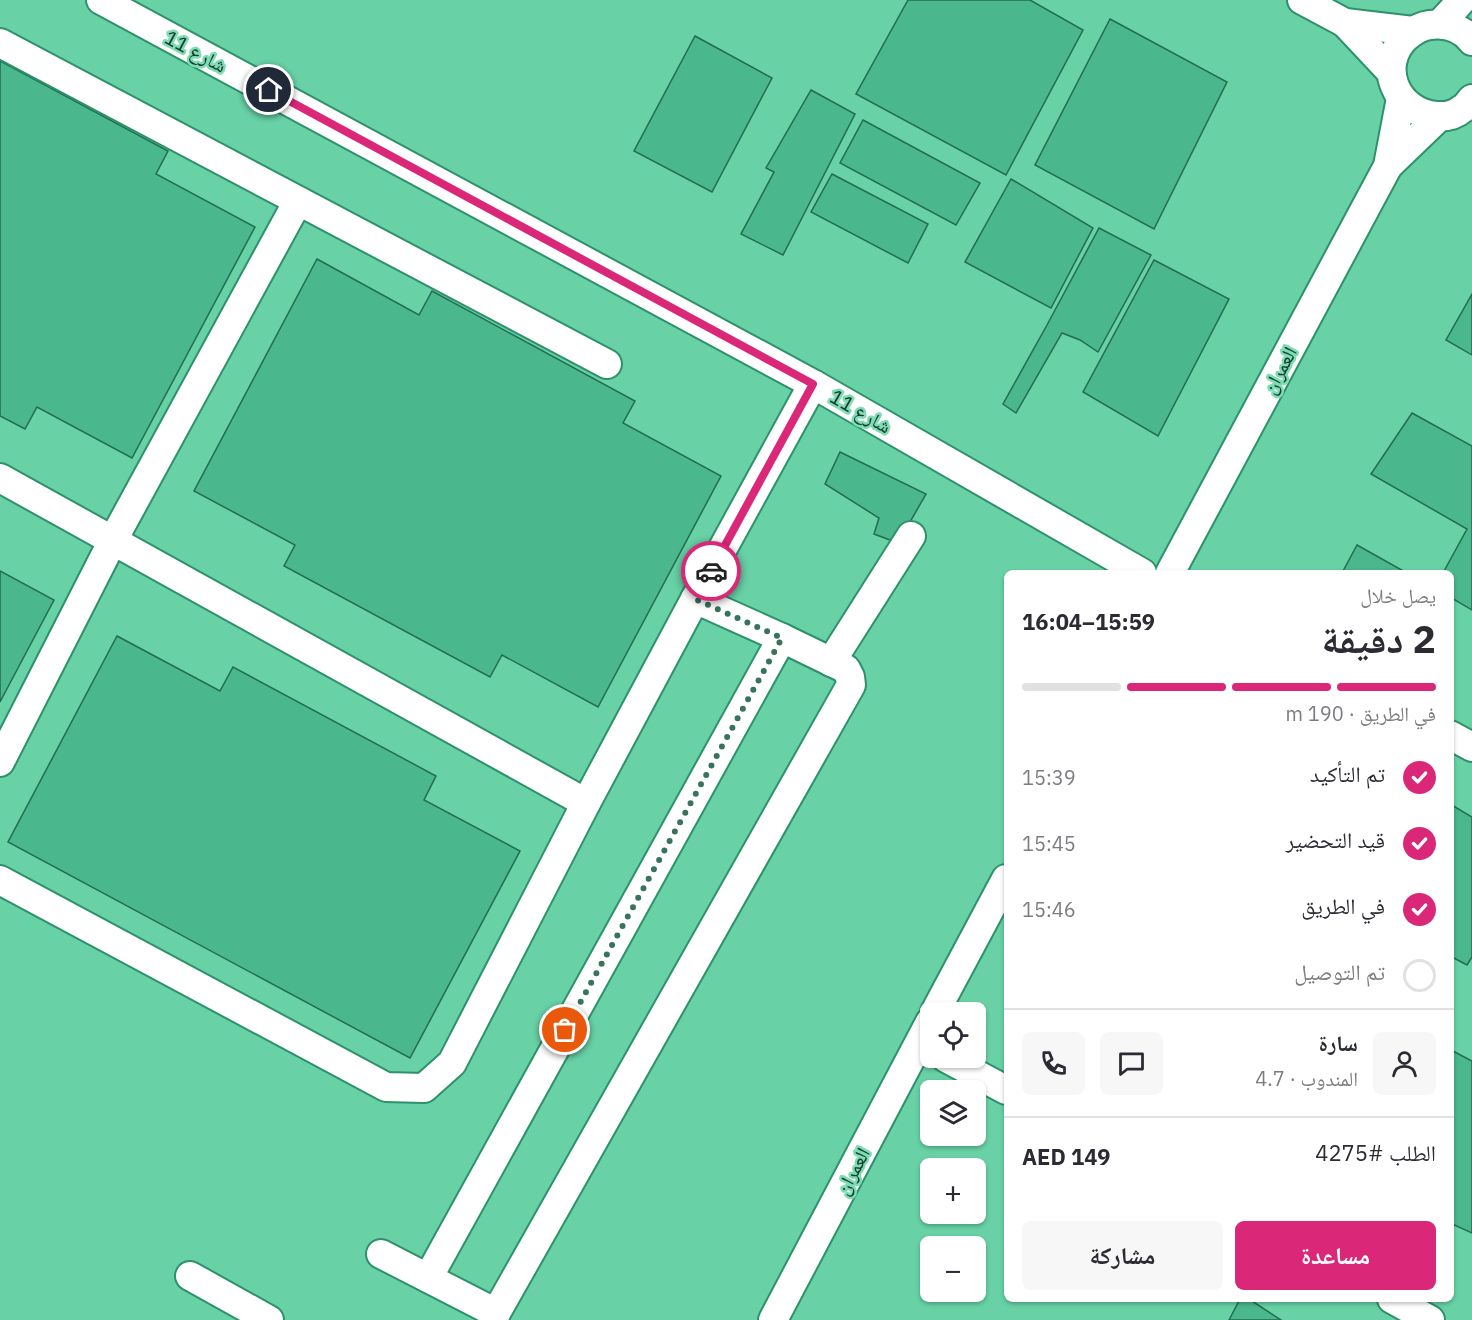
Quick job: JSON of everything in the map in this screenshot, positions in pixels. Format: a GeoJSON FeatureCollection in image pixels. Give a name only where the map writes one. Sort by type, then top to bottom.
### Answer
{"type":"FeatureCollection","features":[{"type":"Feature","properties":{"kind":"street","name":"شارع 11"},"geometry":{"type":"LineString","coordinates":[[101,0],[813,384],[1137,570]]}},
{"type":"Feature","properties":{"kind":"street"},"geometry":{"type":"LineString","coordinates":[[1302,0],[1345,23],[1391,72]]}},
{"type":"Feature","properties":{"kind":"street"},"geometry":{"type":"LineString","coordinates":[[1440,24],[1461,0]]}},
{"type":"Feature","properties":{"kind":"street"},"geometry":{"type":"LineString","coordinates":[[1345,23],[1413,31]]}},
{"type":"Feature","properties":{"kind":"street"},"geometry":{"type":"LineString","coordinates":[[1462,109],[1425,115],[1411,108],[1401,98],[1394,85],[1391,72],[1394,56],[1401,42],[1413,31],[1440,24],[1454,27],[1472,40]]}},
{"type":"Feature","properties":{"kind":"street"},"geometry":{"type":"LineString","coordinates":[[0,43],[607,364]]}},
{"type":"Feature","properties":{"kind":"street","name":"العمران"},"geometry":{"type":"LineString","coordinates":[[1172,570],[1388,166],[1401,98]]}},
{"type":"Feature","properties":{"kind":"street","name":"العمران"},"geometry":{"type":"LineString","coordinates":[[1388,166],[1462,109]]}},
{"type":"Feature","properties":{"kind":"street"},"geometry":{"type":"LineString","coordinates":[[0,762],[113,540],[298,201]]}},
{"type":"Feature","properties":{"kind":"street"},"geometry":{"type":"LineString","coordinates":[[0,880],[386,1087],[424,1088],[452,1063],[586,803],[813,384]]}},
{"type":"Feature","properties":{"kind":"street"},"geometry":{"type":"LineString","coordinates":[[0,478],[586,803]]}},
{"type":"Feature","properties":{"kind":"street"},"geometry":{"type":"LineString","coordinates":[[831,662],[911,536]]}},
{"type":"Feature","properties":{"kind":"street"},"geometry":{"type":"LineString","coordinates":[[381,1254],[428,1278],[494,1317],[851,685],[846,669],[695,599]]}},
{"type":"Feature","properties":{"kind":"street"},"geometry":{"type":"LineString","coordinates":[[428,1278],[782,638]]}},
{"type":"Feature","properties":{"kind":"street"},"geometry":{"type":"LineString","coordinates":[[1454,737],[1472,747]]}},
{"type":"Feature","properties":{"kind":"street"},"geometry":{"type":"LineString","coordinates":[[940,1002],[1004,883]]}},
{"type":"Feature","properties":{"kind":"street","name":"العمران"},"geometry":{"type":"LineString","coordinates":[[773,1320],[920,1049]]}},
{"type":"Feature","properties":{"kind":"street"},"geometry":{"type":"LineString","coordinates":[[965,1068],[1004,1089]]}},
{"type":"Feature","properties":{"kind":"street"},"geometry":{"type":"LineString","coordinates":[[190,1276],[269,1320]]}},
{"type":"Feature","properties":{"kind":"street"},"geometry":{"type":"LineString","coordinates":[[1397,1302],[1430,1320]]}},
{"type":"Feature","properties":{"kind":"shaded area"},"geometry":{"type":"Polygon","coordinates":[[[0,0],[1472,0],[1472,1320],[0,1320],[0,0]]]}},
{"type":"Feature","properties":{"kind":"building"},"geometry":{"type":"Polygon","coordinates":[[[908,0],[1030,0],[1083,30],[1006,175],[856,94],[908,0]]]}},
{"type":"Feature","properties":{"kind":"building"},"geometry":{"type":"Polygon","coordinates":[[[1110,19],[1227,82],[1154,229],[1035,165],[1110,19]]]}},
{"type":"Feature","properties":{"kind":"building"},"geometry":{"type":"Polygon","coordinates":[[[695,36],[772,78],[712,192],[634,151],[695,36]]]}},
{"type":"Feature","properties":{"kind":"building"},"geometry":{"type":"Polygon","coordinates":[[[0,61],[168,151],[156,174],[255,227],[132,458],[37,407],[25,429],[0,416],[0,61]]]}},
{"type":"Feature","properties":{"kind":"building"},"geometry":{"type":"Polygon","coordinates":[[[811,90],[855,114],[783,255],[741,234],[774,172],[766,168],[811,90]]]}},
{"type":"Feature","properties":{"kind":"building"},"geometry":{"type":"Polygon","coordinates":[[[863,120],[980,183],[956,225],[840,163],[863,120]]]}},
{"type":"Feature","properties":{"kind":"building"},"geometry":{"type":"Polygon","coordinates":[[[832,174],[928,224],[908,263],[811,212],[832,174]]]}},
{"type":"Feature","properties":{"kind":"building"},"geometry":{"type":"Polygon","coordinates":[[[1011,179],[1093,228],[1051,308],[965,262],[1011,179]]]}},
{"type":"Feature","properties":{"kind":"building"},"geometry":{"type":"Polygon","coordinates":[[[1099,228],[1151,255],[1098,352],[1080,340],[1062,333],[1016,413],[1003,404],[1099,228]]]}},
{"type":"Feature","properties":{"kind":"building"},"geometry":{"type":"Polygon","coordinates":[[[317,259],[419,315],[432,291],[635,401],[623,423],[721,476],[598,707],[502,655],[490,677],[284,566],[295,545],[194,491],[317,259]]]}},
{"type":"Feature","properties":{"kind":"building"},"geometry":{"type":"Polygon","coordinates":[[[1154,260],[1229,299],[1158,436],[1083,392],[1154,260]]]}},
{"type":"Feature","properties":{"kind":"building"},"geometry":{"type":"Polygon","coordinates":[[[1472,294],[1472,355],[1446,340],[1472,294]]]}},
{"type":"Feature","properties":{"kind":"building"},"geometry":{"type":"Polygon","coordinates":[[[1412,413],[1472,446],[1472,610],[1454,599],[1454,570],[1445,570],[1467,529],[1371,474],[1412,413]]]}},
{"type":"Feature","properties":{"kind":"building"},"geometry":{"type":"Polygon","coordinates":[[[840,452],[926,494],[898,543],[874,534],[879,518],[825,484],[840,452]]]}},
{"type":"Feature","properties":{"kind":"building"},"geometry":{"type":"Polygon","coordinates":[[[1357,545],[1402,570],[1344,570],[1357,545]]]}},
{"type":"Feature","properties":{"kind":"building"},"geometry":{"type":"Polygon","coordinates":[[[0,571],[54,600],[0,702],[0,571]]]}},
{"type":"Feature","properties":{"kind":"building"},"geometry":{"type":"Polygon","coordinates":[[[117,636],[220,691],[233,667],[436,776],[424,800],[520,851],[410,1058],[8,842],[117,636]]]}},
{"type":"Feature","properties":{"kind":"building"},"geometry":{"type":"Polygon","coordinates":[[[1454,806],[1472,817],[1472,957],[1467,965],[1454,958],[1454,806]]]}},
{"type":"Feature","properties":{"kind":"building"},"geometry":{"type":"Polygon","coordinates":[[[1454,1052],[1472,1061],[1472,1233],[1454,1225],[1454,1052]]]}},
{"type":"Feature","properties":{"kind":"building"},"geometry":{"type":"Polygon","coordinates":[[[1238,1302],[1254,1302],[1281,1320],[1229,1320],[1238,1302]]]}},
{"type":"Feature","properties":{"kind":"way so far"},"geometry":{"type":"LineString","coordinates":[[565,1030],[782,638],[695,599],[711,571]]}},
{"type":"Feature","properties":{"kind":"route"},"geometry":{"type":"LineString","coordinates":[[269,90],[813,384],[711,571]]}}]}
